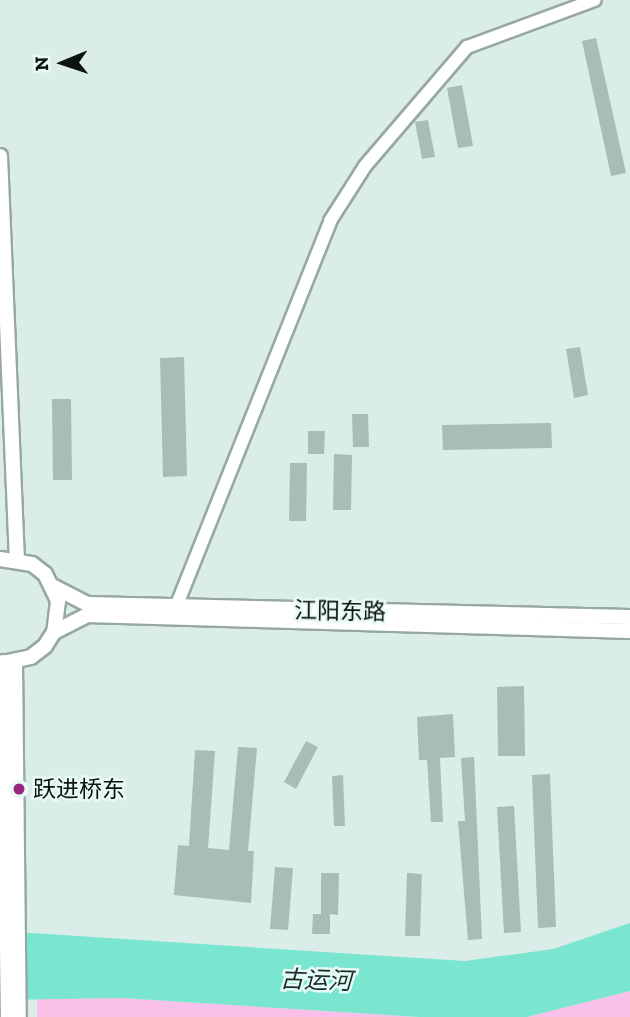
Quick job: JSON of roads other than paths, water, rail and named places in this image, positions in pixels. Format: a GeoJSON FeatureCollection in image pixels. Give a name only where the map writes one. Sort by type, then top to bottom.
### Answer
{"type":"FeatureCollection","features":[{"type":"Feature","properties":{"kind":"main road"},"geometry":{"type":"LineString","coordinates":[[0,156],[17,559],[0,559]]}},
{"type":"Feature","properties":{"kind":"main road","name":"江阳东路"},"geometry":{"type":"LineString","coordinates":[[17,559],[32,564],[54,587],[88,604],[630,617]]}},
{"type":"Feature","properties":{"kind":"main road"},"geometry":{"type":"LineString","coordinates":[[54,587],[59,615],[54,632]]}},
{"type":"Feature","properties":{"kind":"main road","name":"江阳东路"},"geometry":{"type":"LineString","coordinates":[[6,662],[45,646],[54,632],[87,615],[630,631]]}},
{"type":"Feature","properties":{"kind":"main road"},"geometry":{"type":"LineString","coordinates":[[6,662],[10,900],[8,1017]]}},
{"type":"Feature","properties":{"kind":"main road"},"geometry":{"type":"LineString","coordinates":[[10,900],[19,1017]]}},
{"type":"Feature","properties":{"kind":"street"},"geometry":{"type":"LineString","coordinates":[[176,607],[330,221],[365,166],[467,47],[569,4],[595,0]]}},
{"type":"Feature","properties":{"kind":"water","name":"古运河"},"geometry":{"type":"Polygon","coordinates":[[[630,923],[630,991],[527,1017],[419,1017],[121,998],[0,1000],[0,931],[465,961],[553,949],[630,923]]]}},
{"type":"Feature","properties":{"kind":"place","name":"跃进桥东"},"geometry":{"type":"Point","coordinates":[19,789]}}]}
